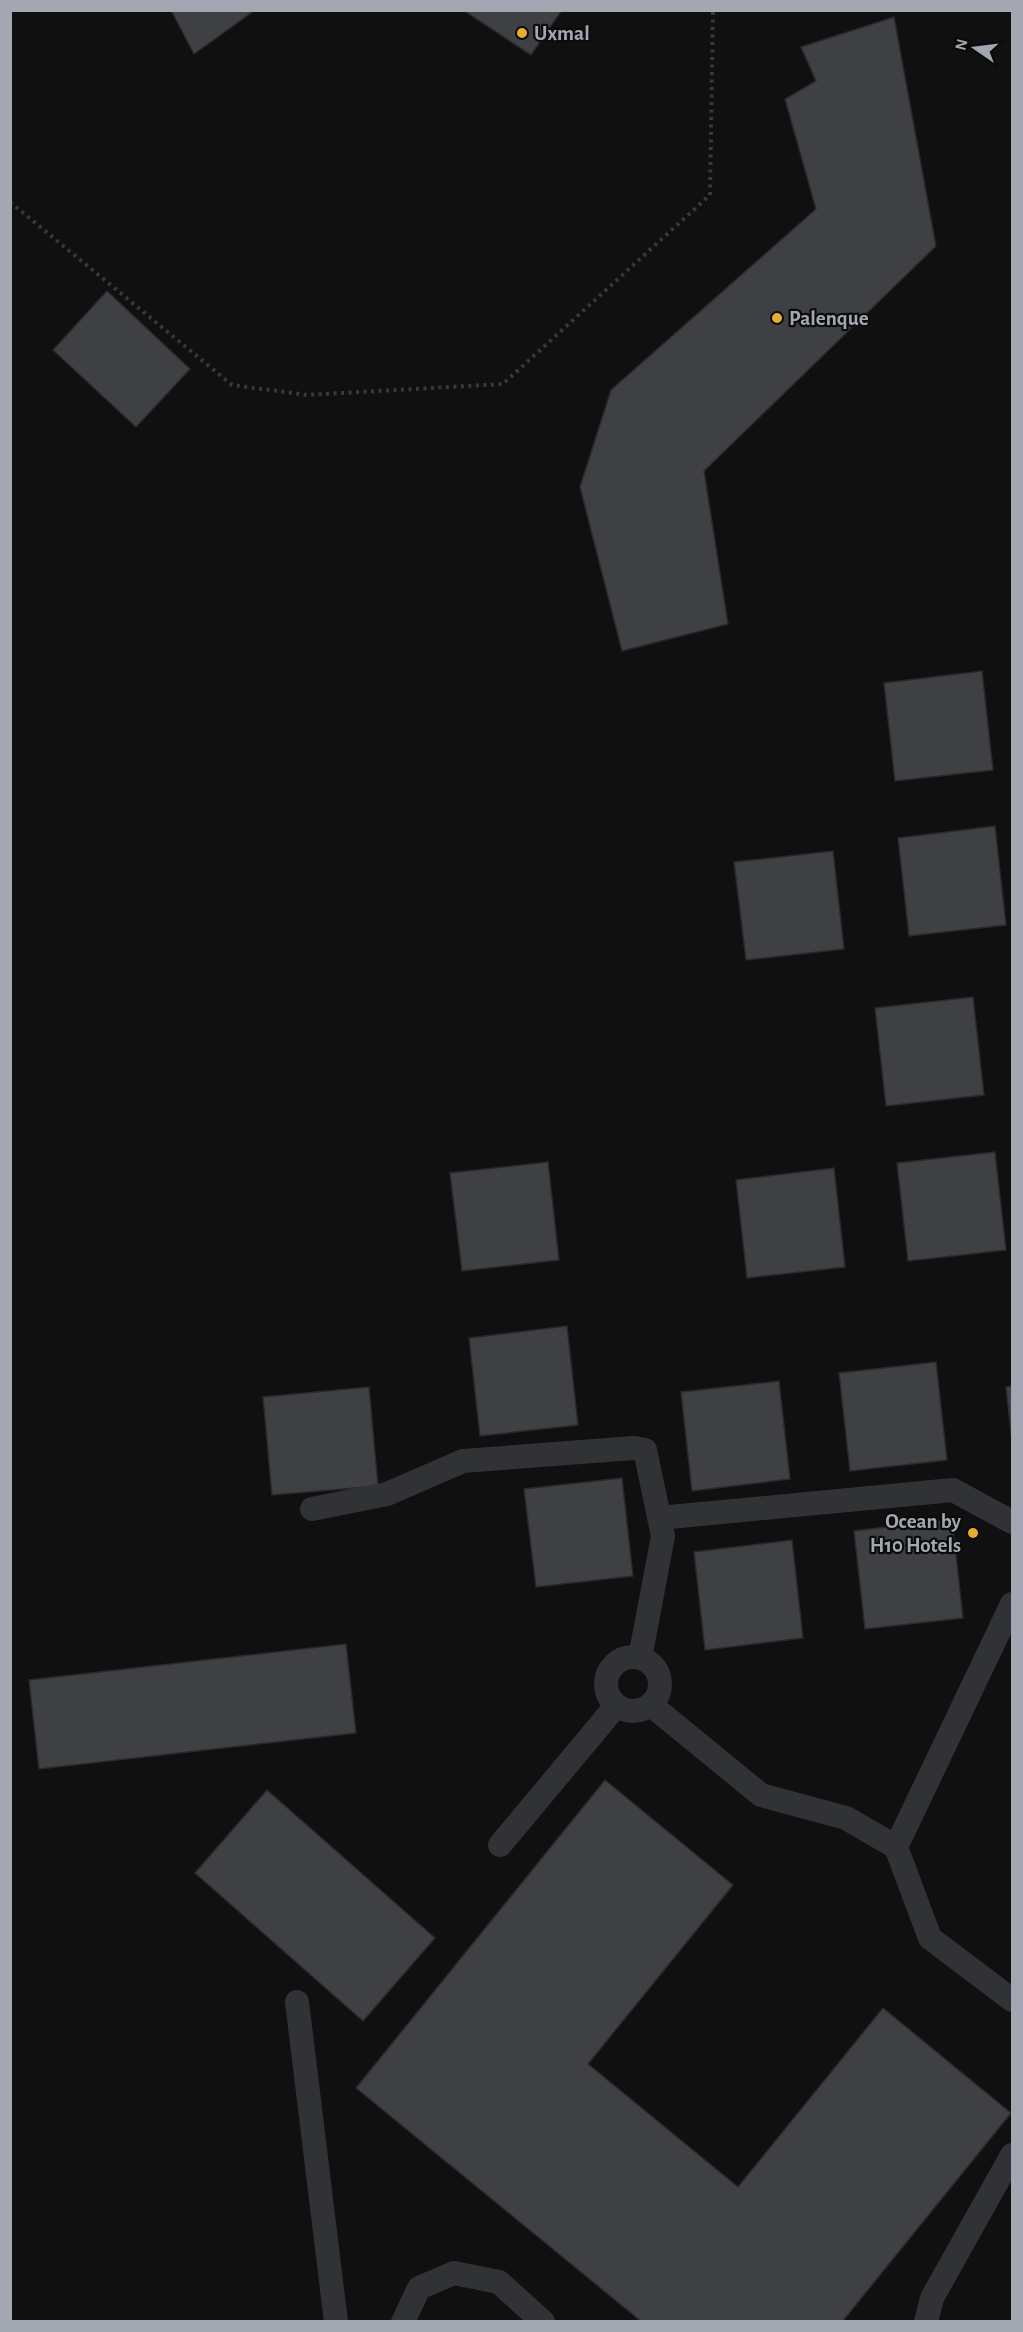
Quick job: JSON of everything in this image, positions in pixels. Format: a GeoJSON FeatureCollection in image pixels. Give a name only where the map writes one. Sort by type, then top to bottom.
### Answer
{"type":"FeatureCollection","features":[{"type":"Feature","properties":{"kind":"lane"},"geometry":{"type":"LineString","coordinates":[[312,1509],[387,1494],[463,1461],[634,1448],[645,1450],[663,1536],[640,1658]]}},
{"type":"Feature","properties":{"kind":"lane"},"geometry":{"type":"LineString","coordinates":[[659,1518],[953,1490],[1012,1522]]}},
{"type":"Feature","properties":{"kind":"lane"},"geometry":{"type":"LineString","coordinates":[[896,1847],[1012,1604]]}},
{"type":"Feature","properties":{"kind":"lane"},"geometry":{"type":"LineString","coordinates":[[628,1657],[640,1658],[651,1663],[658,1673],[661,1685],[658,1696],[651,1705],[639,1711],[627,1711],[616,1706],[608,1696],[606,1684],[609,1672],[616,1663],[628,1657]]}},
{"type":"Feature","properties":{"kind":"lane"},"geometry":{"type":"LineString","coordinates":[[651,1705],[761,1795],[846,1818],[896,1847],[930,1938],[1012,2000]]}},
{"type":"Feature","properties":{"kind":"lane"},"geometry":{"type":"LineString","coordinates":[[500,1845],[616,1706]]}},
{"type":"Feature","properties":{"kind":"lane"},"geometry":{"type":"LineString","coordinates":[[297,2002],[336,2322]]}},
{"type":"Feature","properties":{"kind":"lane"},"geometry":{"type":"LineString","coordinates":[[926,2322],[932,2298],[1012,2155]]}},
{"type":"Feature","properties":{"kind":"lane"},"geometry":{"type":"LineString","coordinates":[[404,2322],[419,2288],[454,2272],[499,2282],[543,2322]]}},
{"type":"Feature","properties":{"kind":"path"},"geometry":{"type":"LineString","coordinates":[[10,202],[232,385],[307,395],[503,384],[710,195],[714,10]]}},
{"type":"Feature","properties":{"kind":"building"},"geometry":{"type":"Polygon","coordinates":[[[171,10],[255,10],[194,54],[171,10]]]}},
{"type":"Feature","properties":{"kind":"building","name":"Uxmal"},"geometry":{"type":"Polygon","coordinates":[[[463,10],[562,10],[531,55],[463,10]]]}},
{"type":"Feature","properties":{"kind":"building","name":"Palenque"},"geometry":{"type":"Polygon","coordinates":[[[894,17],[936,246],[704,471],[728,624],[622,651],[580,487],[611,390],[816,209],[785,99],[816,81],[801,47],[894,17]]]}},
{"type":"Feature","properties":{"kind":"building"},"geometry":{"type":"Polygon","coordinates":[[[107,291],[190,369],[136,427],[53,350],[107,291]]]}},
{"type":"Feature","properties":{"kind":"building"},"geometry":{"type":"Polygon","coordinates":[[[982,671],[993,770],[895,781],[884,683],[982,671]]]}},
{"type":"Feature","properties":{"kind":"building"},"geometry":{"type":"Polygon","coordinates":[[[995,826],[1006,925],[909,936],[898,838],[995,826]]]}},
{"type":"Feature","properties":{"kind":"building"},"geometry":{"type":"Polygon","coordinates":[[[833,851],[844,949],[746,960],[734,862],[833,851]]]}},
{"type":"Feature","properties":{"kind":"building"},"geometry":{"type":"Polygon","coordinates":[[[973,997],[984,1095],[886,1106],[875,1008],[973,997]]]}},
{"type":"Feature","properties":{"kind":"building"},"geometry":{"type":"Polygon","coordinates":[[[995,1152],[1006,1250],[908,1261],[897,1163],[995,1152]]]}},
{"type":"Feature","properties":{"kind":"building"},"geometry":{"type":"Polygon","coordinates":[[[548,1162],[559,1260],[462,1271],[450,1173],[548,1162]]]}},
{"type":"Feature","properties":{"kind":"building"},"geometry":{"type":"Polygon","coordinates":[[[834,1168],[845,1267],[747,1278],[736,1180],[834,1168]]]}},
{"type":"Feature","properties":{"kind":"building"},"geometry":{"type":"Polygon","coordinates":[[[567,1326],[578,1425],[480,1436],[469,1338],[567,1326]]]}},
{"type":"Feature","properties":{"kind":"building"},"geometry":{"type":"Polygon","coordinates":[[[936,1362],[947,1460],[850,1471],[839,1373],[936,1362]]]}},
{"type":"Feature","properties":{"kind":"building"},"geometry":{"type":"Polygon","coordinates":[[[779,1381],[790,1479],[692,1491],[681,1392],[779,1381]]]}},
{"type":"Feature","properties":{"kind":"building"},"geometry":{"type":"Polygon","coordinates":[[[1012,1386],[1012,1442],[1006,1387],[1012,1386]]]}},
{"type":"Feature","properties":{"kind":"building"},"geometry":{"type":"Polygon","coordinates":[[[369,1387],[378,1486],[272,1495],[263,1397],[369,1387]]]}},
{"type":"Feature","properties":{"kind":"building"},"geometry":{"type":"Polygon","coordinates":[[[622,1478],[633,1576],[536,1587],[524,1489],[622,1478]]]}},
{"type":"Feature","properties":{"kind":"building"},"geometry":{"type":"Polygon","coordinates":[[[952,1519],[963,1618],[865,1629],[854,1531],[952,1519]]]}},
{"type":"Feature","properties":{"kind":"building"},"geometry":{"type":"Polygon","coordinates":[[[792,1540],[803,1638],[705,1650],[694,1552],[792,1540]]]}},
{"type":"Feature","properties":{"kind":"building"},"geometry":{"type":"Polygon","coordinates":[[[346,1644],[356,1733],[39,1769],[29,1680],[346,1644]]]}},
{"type":"Feature","properties":{"kind":"building"},"geometry":{"type":"Polygon","coordinates":[[[605,1780],[733,1885],[588,2064],[738,2187],[883,2008],[1011,2113],[842,2322],[642,2322],[356,2088],[605,1780]]]}},
{"type":"Feature","properties":{"kind":"building"},"geometry":{"type":"Polygon","coordinates":[[[267,1790],[435,1938],[363,2021],[195,1873],[267,1790]]]}},
{"type":"Feature","properties":{"kind":"place","name":"Uxmal"},"geometry":{"type":"Point","coordinates":[522,33]}},
{"type":"Feature","properties":{"kind":"place","name":"Palenque"},"geometry":{"type":"Point","coordinates":[777,318]}},
{"type":"Feature","properties":{"kind":"place","name":"Ocean by H10 Hotels"},"geometry":{"type":"Point","coordinates":[973,1533]}}]}
